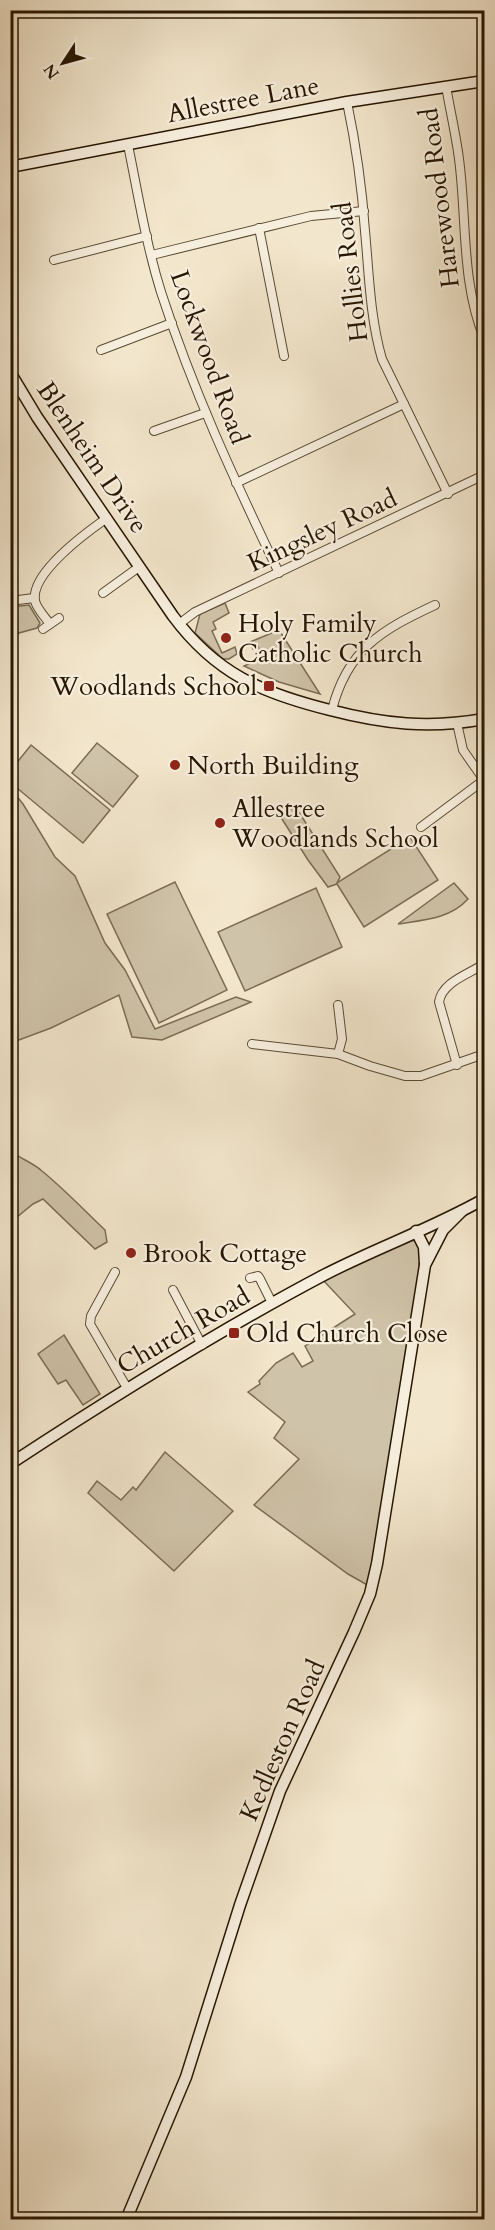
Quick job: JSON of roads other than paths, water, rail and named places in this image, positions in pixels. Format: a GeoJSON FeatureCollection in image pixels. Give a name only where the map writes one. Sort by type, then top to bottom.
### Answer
{"type":"FeatureCollection","features":[{"type":"Feature","properties":{"kind":"street"},"geometry":{"type":"LineString","coordinates":[[38,10],[59,10]]}},
{"type":"Feature","properties":{"kind":"street","name":"Allestree Lane"},"geometry":{"type":"LineString","coordinates":[[10,167],[347,102],[484,81]]}},
{"type":"Feature","properties":{"kind":"street","name":"Harewood Road"},"geometry":{"type":"LineString","coordinates":[[446,86],[459,160],[473,304],[484,338]]}},
{"type":"Feature","properties":{"kind":"street","name":"Hollies Road"},"geometry":{"type":"LineString","coordinates":[[347,102],[364,211],[375,330],[382,359],[448,494]]}},
{"type":"Feature","properties":{"kind":"street","name":"Lockwood Road"},"geometry":{"type":"LineString","coordinates":[[128,145],[147,236],[172,323],[205,413],[279,573]]}},
{"type":"Feature","properties":{"kind":"street"},"geometry":{"type":"LineString","coordinates":[[152,255],[311,216],[364,211]]}},
{"type":"Feature","properties":{"kind":"street"},"geometry":{"type":"LineString","coordinates":[[259,228],[284,356]]}},
{"type":"Feature","properties":{"kind":"street"},"geometry":{"type":"LineString","coordinates":[[54,260],[147,236]]}},
{"type":"Feature","properties":{"kind":"street"},"geometry":{"type":"LineString","coordinates":[[101,350],[172,323]]}},
{"type":"Feature","properties":{"kind":"street","name":"Blenheim Drive"},"geometry":{"type":"LineString","coordinates":[[10,372],[37,417],[139,567],[179,624],[208,655],[245,681],[271,693],[332,711],[396,724],[429,725],[484,719]]}},
{"type":"Feature","properties":{"kind":"street"},"geometry":{"type":"LineString","coordinates":[[236,483],[404,404]]}},
{"type":"Feature","properties":{"kind":"street"},"geometry":{"type":"LineString","coordinates":[[154,431],[205,413]]}},
{"type":"Feature","properties":{"kind":"street","name":"Kingsley Road"},"geometry":{"type":"LineString","coordinates":[[179,624],[195,612],[484,475]]}},
{"type":"Feature","properties":{"kind":"street"},"geometry":{"type":"LineString","coordinates":[[59,618],[46,627],[34,598],[39,583],[77,539],[107,518]]}},
{"type":"Feature","properties":{"kind":"street","name":"Blenheim Drive"},"geometry":{"type":"LineString","coordinates":[[103,593],[139,567]]}},
{"type":"Feature","properties":{"kind":"street"},"geometry":{"type":"LineString","coordinates":[[10,601],[34,598]]}},
{"type":"Feature","properties":{"kind":"street"},"geometry":{"type":"LineString","coordinates":[[332,711],[343,677],[351,662],[360,652],[394,627],[435,605]]}},
{"type":"Feature","properties":{"kind":"street"},"geometry":{"type":"LineString","coordinates":[[424,822],[484,780],[463,750],[457,723]]}},
{"type":"Feature","properties":{"kind":"street"},"geometry":{"type":"LineString","coordinates":[[457,1065],[439,1002],[440,995],[446,987],[484,964]]}},
{"type":"Feature","properties":{"kind":"street"},"geometry":{"type":"LineString","coordinates":[[338,1005],[342,1039],[338,1054]]}},
{"type":"Feature","properties":{"kind":"street"},"geometry":{"type":"LineString","coordinates":[[328,1019],[339,1018]]}},
{"type":"Feature","properties":{"kind":"street"},"geometry":{"type":"LineString","coordinates":[[280,1047],[281,1037]]}},
{"type":"Feature","properties":{"kind":"street"},"geometry":{"type":"LineString","coordinates":[[252,1044],[338,1054],[405,1076],[421,1076],[484,1054]]}},
{"type":"Feature","properties":{"kind":"street","name":"Kedleston Road"},"geometry":{"type":"LineString","coordinates":[[126,2220],[186,2078],[240,1905],[280,1791],[370,1594],[377,1564],[426,1264],[420,1229],[484,1199]]}},
{"type":"Feature","properties":{"kind":"street","name":"Kedleston Road"},"geometry":{"type":"LineString","coordinates":[[426,1264],[443,1230],[462,1210]]}},
{"type":"Feature","properties":{"kind":"street"},"geometry":{"type":"LineString","coordinates":[[420,1229],[434,1248]]}},
{"type":"Feature","properties":{"kind":"street","name":"Church Road"},"geometry":{"type":"LineString","coordinates":[[10,1464],[127,1388],[272,1303],[353,1260],[420,1229]]}},
{"type":"Feature","properties":{"kind":"street"},"geometry":{"type":"LineString","coordinates":[[115,1272],[91,1316],[90,1324],[127,1388]]}},
{"type":"Feature","properties":{"kind":"street"},"geometry":{"type":"LineString","coordinates":[[250,1278],[258,1276],[272,1303]]}},
{"type":"Feature","properties":{"kind":"street"},"geometry":{"type":"LineString","coordinates":[[173,1290],[202,1345]]}},
{"type":"Feature","properties":{"kind":"place","name":"Holy Family Catholic Church"},"geometry":{"type":"Point","coordinates":[226,638]}},
{"type":"Feature","properties":{"kind":"place","name":"Woodlands School"},"geometry":{"type":"Point","coordinates":[269,686]}},
{"type":"Feature","properties":{"kind":"place","name":"North Building"},"geometry":{"type":"Point","coordinates":[175,765]}},
{"type":"Feature","properties":{"kind":"place","name":"Allestree Woodlands School"},"geometry":{"type":"Point","coordinates":[220,823]}},
{"type":"Feature","properties":{"kind":"place","name":"Brook Cottage"},"geometry":{"type":"Point","coordinates":[131,1253]}},
{"type":"Feature","properties":{"kind":"place","name":"Old Church Close"},"geometry":{"type":"Point","coordinates":[234,1333]}}]}
